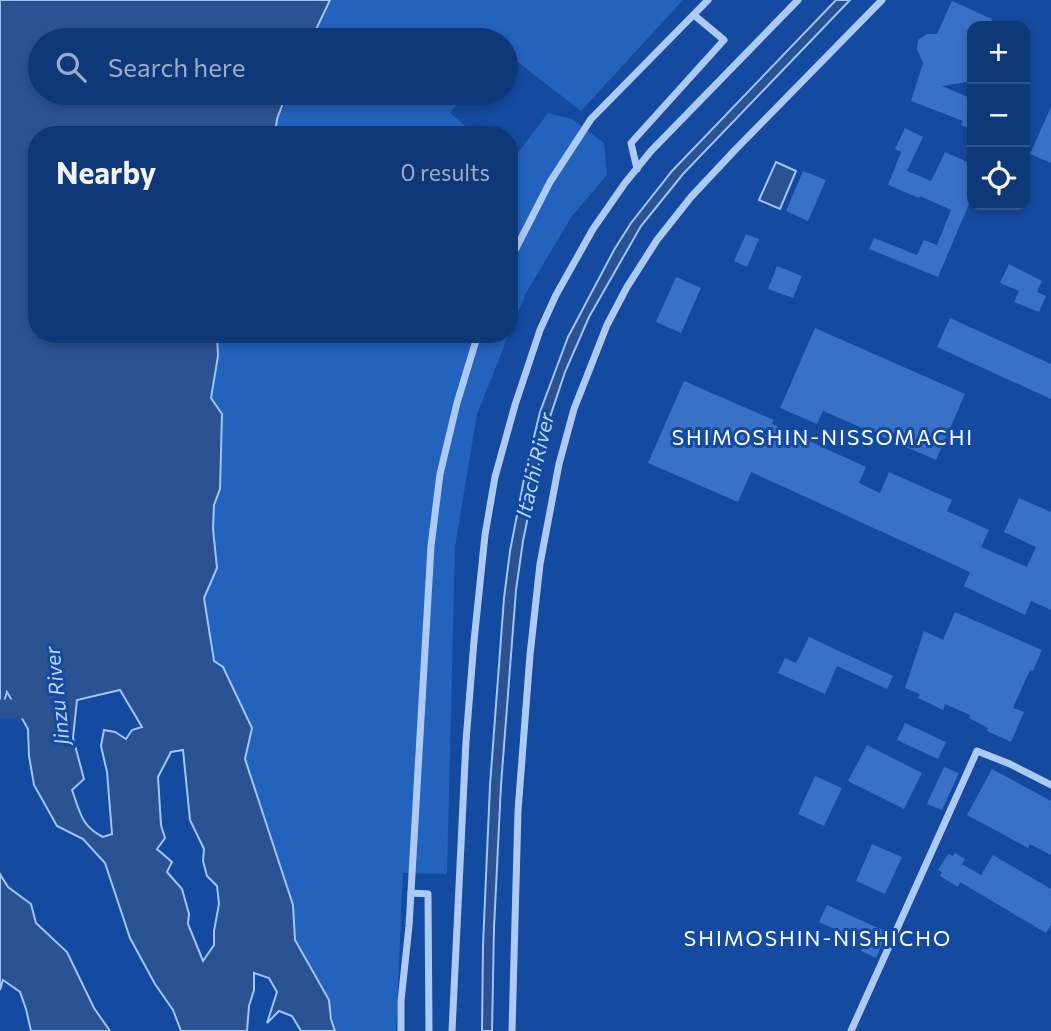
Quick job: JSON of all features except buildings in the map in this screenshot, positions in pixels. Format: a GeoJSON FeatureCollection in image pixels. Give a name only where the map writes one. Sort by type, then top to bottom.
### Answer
{"type":"FeatureCollection","features":[{"type":"Feature","properties":{"kind":"street"},"geometry":{"type":"LineString","coordinates":[[518,244],[550,182],[591,119],[708,0]]}},
{"type":"Feature","properties":{"kind":"street"},"geometry":{"type":"LineString","coordinates":[[452,1031],[472,654],[485,535],[495,477],[514,405],[540,330],[556,295],[593,229],[625,183],[660,142],[798,0]]}},
{"type":"Feature","properties":{"kind":"street"},"geometry":{"type":"LineString","coordinates":[[512,1031],[518,811],[530,655],[544,539],[559,464],[574,409],[607,325],[657,240],[691,197],[882,0]]}},
{"type":"Feature","properties":{"kind":"street"},"geometry":{"type":"LineString","coordinates":[[637,169],[631,143],[724,40],[694,15]]}},
{"type":"Feature","properties":{"kind":"street"},"geometry":{"type":"LineString","coordinates":[[401,1031],[433,534],[443,462],[475,343]]}},
{"type":"Feature","properties":{"kind":"street"},"geometry":{"type":"LineString","coordinates":[[851,1031],[977,751],[1051,785]]}},
{"type":"Feature","properties":{"kind":"street"},"geometry":{"type":"LineString","coordinates":[[411,893],[428,894],[429,1031]]}},
{"type":"Feature","properties":{"kind":"shaded area"},"geometry":{"type":"Polygon","coordinates":[[[330,0],[683,0],[581,111],[518,62],[518,28],[317,28],[330,0]]]}},
{"type":"Feature","properties":{"kind":"shaded area"},"geometry":{"type":"Polygon","coordinates":[[[282,105],[456,105],[450,113],[465,126],[276,126],[282,105]]]}},
{"type":"Feature","properties":{"kind":"shaded area"},"geometry":{"type":"Polygon","coordinates":[[[548,113],[572,119],[604,143],[607,175],[572,216],[526,293],[518,312],[518,153],[548,113]]]}},
{"type":"Feature","properties":{"kind":"shaded area"},"geometry":{"type":"Polygon","coordinates":[[[217,343],[505,343],[477,414],[455,547],[447,874],[403,873],[396,1031],[335,1031],[329,1000],[295,940],[293,905],[245,759],[251,728],[214,662],[204,598],[217,568],[213,529],[214,505],[220,489],[222,414],[211,398],[217,343]]]}},
{"type":"Feature","properties":{"kind":"water","name":"Jinzu River"},"geometry":{"type":"Polygon","coordinates":[[[0,0],[330,0],[317,28],[28,28],[28,105],[282,105],[276,126],[28,126],[28,343],[217,343],[211,398],[222,414],[220,489],[214,505],[213,529],[217,568],[204,598],[214,661],[223,667],[252,728],[245,759],[293,905],[295,940],[329,1000],[335,1031],[301,1031],[292,1016],[279,1011],[267,1023],[277,992],[269,978],[254,973],[247,1031],[181,1031],[173,1010],[155,984],[130,938],[105,863],[83,839],[57,826],[34,785],[28,729],[7,692],[0,715],[0,0]],[[120,690],[77,700],[73,738],[84,779],[72,790],[86,823],[103,837],[112,834],[107,772],[101,746],[104,730],[115,732],[126,739],[132,730],[142,727],[120,690]],[[183,750],[171,752],[158,777],[161,825],[165,838],[157,849],[172,862],[167,872],[182,889],[189,914],[188,924],[203,961],[214,945],[219,904],[217,886],[207,876],[203,861],[204,849],[190,820],[183,750]]]}},
{"type":"Feature","properties":{"kind":"water","name":"Itachi River"},"geometry":{"type":"Polygon","coordinates":[[[836,0],[850,0],[683,174],[641,226],[589,317],[565,372],[546,429],[516,590],[501,785],[492,1031],[482,1031],[490,785],[504,598],[510,551],[540,412],[568,337],[631,223],[672,171],[836,0]]]}},
{"type":"Feature","properties":{"kind":"water"},"geometry":{"type":"Polygon","coordinates":[[[776,162],[796,171],[780,209],[759,200],[776,162]]]}},
{"type":"Feature","properties":{"kind":"water"},"geometry":{"type":"Polygon","coordinates":[[[0,874],[8,887],[31,904],[36,923],[67,952],[94,1008],[110,1031],[31,1031],[20,992],[3,980],[0,990],[0,874]]]}},
{"type":"Feature","properties":{"kind":"waterway","name":"Jinzu River"},"geometry":{"type":"LineString","coordinates":[[0,709],[42,709]]}},
{"type":"Feature","properties":{"kind":"district","name":"SHIMOSHIN-NISSOMACHI"},"geometry":{"type":"Point","coordinates":[823,436]}},
{"type":"Feature","properties":{"kind":"district","name":"SHIMOSHIN-NISHICHO"},"geometry":{"type":"Point","coordinates":[818,937]}}]}
